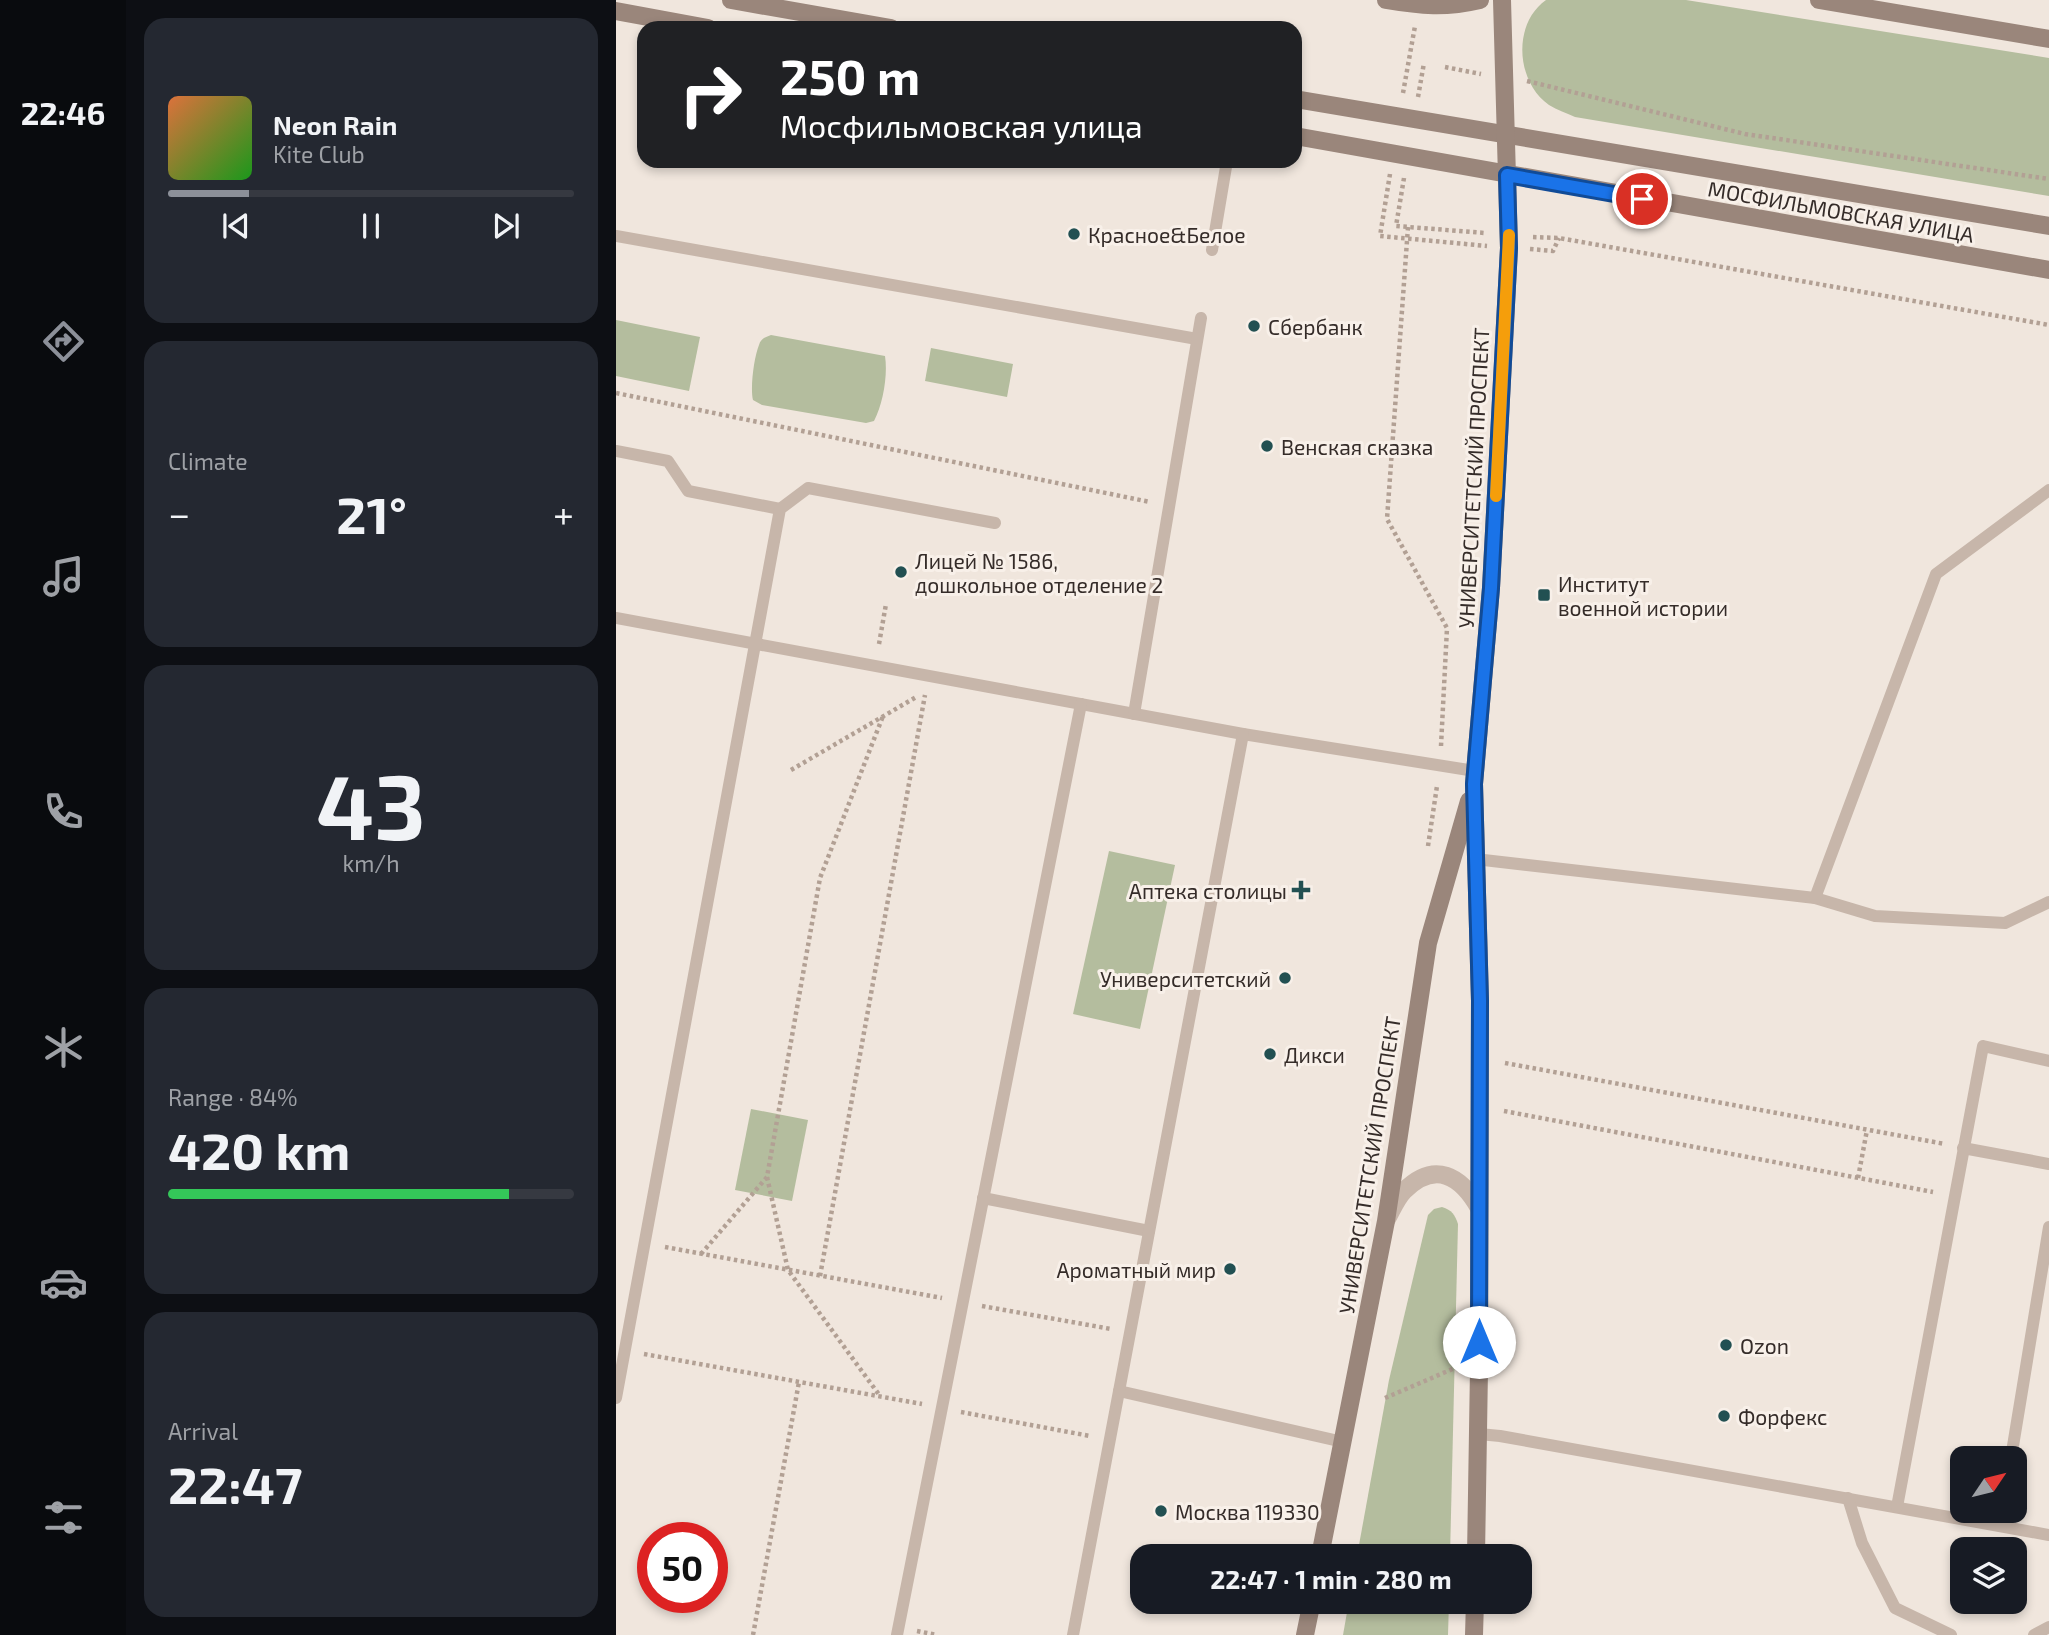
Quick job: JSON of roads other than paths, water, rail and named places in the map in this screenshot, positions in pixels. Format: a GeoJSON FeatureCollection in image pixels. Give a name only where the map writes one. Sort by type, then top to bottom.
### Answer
{"type":"FeatureCollection","features":[{"type":"Feature","properties":{"kind":"main road"},"geometry":{"type":"LineString","coordinates":[[731,0],[851,21]]}},
{"type":"Feature","properties":{"kind":"main road"},"geometry":{"type":"LineString","coordinates":[[1386,0],[1421,6],[1455,6],[1480,0]]}},
{"type":"Feature","properties":{"kind":"main road","name":"УНИВЕРСИТЕТСКИЙ ПРОСПЕКТ"},"geometry":{"type":"LineString","coordinates":[[1476,1544],[1480,1001],[1475,777],[1494,533],[1509,248],[1503,0]]}},
{"type":"Feature","properties":{"kind":"main road"},"geometry":{"type":"LineString","coordinates":[[1819,0],[2049,38]]}},
{"type":"Feature","properties":{"kind":"main road"},"geometry":{"type":"LineString","coordinates":[[616,11],[670,21]]}},
{"type":"Feature","properties":{"kind":"main road","name":"МОСФИЛЬМОВСКАЯ УЛИЦА"},"geometry":{"type":"LineString","coordinates":[[1302,100],[2049,226]]}},
{"type":"Feature","properties":{"kind":"main road","name":"МОСФИЛЬМОВСКАЯ УЛИЦА"},"geometry":{"type":"LineString","coordinates":[[1302,137],[2049,271]]}},
{"type":"Feature","properties":{"kind":"main road","name":"УНИВЕРСИТЕТСКИЙ ПРОСПЕКТ"},"geometry":{"type":"LineString","coordinates":[[1323,1544],[1386,1221],[1428,943],[1475,777]]}},
{"type":"Feature","properties":{"kind":"main road"},"geometry":{"type":"LineString","coordinates":[[1305,1635],[1309,1614]]}},
{"type":"Feature","properties":{"kind":"main road"},"geometry":{"type":"LineString","coordinates":[[1474,1635],[1475,1614]]}},
{"type":"Feature","properties":{"kind":"street"},"geometry":{"type":"LineString","coordinates":[[1386,1221],[1403,1192],[1421,1178],[1440,1173],[1457,1179],[1470,1191],[1479,1208]]}},
{"type":"Feature","properties":{"kind":"lane"},"geometry":{"type":"LineString","coordinates":[[1212,250],[1226,168]]}},
{"type":"Feature","properties":{"kind":"lane"},"geometry":{"type":"LineString","coordinates":[[616,236],[1197,339]]}},
{"type":"Feature","properties":{"kind":"lane"},"geometry":{"type":"LineString","coordinates":[[1134,714],[1201,318]]}},
{"type":"Feature","properties":{"kind":"lane"},"geometry":{"type":"LineString","coordinates":[[616,451],[668,461],[688,491],[780,509]]}},
{"type":"Feature","properties":{"kind":"lane"},"geometry":{"type":"LineString","coordinates":[[616,1398],[780,509],[808,488],[995,523]]}},
{"type":"Feature","properties":{"kind":"lane"},"geometry":{"type":"LineString","coordinates":[[1815,898],[1936,574],[2049,490]]}},
{"type":"Feature","properties":{"kind":"lane"},"geometry":{"type":"LineString","coordinates":[[616,618],[1475,777]]}},
{"type":"Feature","properties":{"kind":"lane"},"geometry":{"type":"LineString","coordinates":[[897,1635],[1081,704]]}},
{"type":"Feature","properties":{"kind":"lane"},"geometry":{"type":"LineString","coordinates":[[1073,1635],[1243,734]]}},
{"type":"Feature","properties":{"kind":"lane"},"geometry":{"type":"LineString","coordinates":[[1475,859],[1815,898],[1875,916],[2005,923],[2049,902]]}},
{"type":"Feature","properties":{"kind":"lane"},"geometry":{"type":"LineString","coordinates":[[1897,1507],[1983,1046],[2049,1060]]}},
{"type":"Feature","properties":{"kind":"lane"},"geometry":{"type":"LineString","coordinates":[[1963,1148],[2049,1164]]}},
{"type":"Feature","properties":{"kind":"lane"},"geometry":{"type":"LineString","coordinates":[[983,1198],[1149,1231]]}},
{"type":"Feature","properties":{"kind":"lane"},"geometry":{"type":"LineString","coordinates":[[2013,1446],[2049,1227]]}},
{"type":"Feature","properties":{"kind":"lane"},"geometry":{"type":"LineString","coordinates":[[1119,1391],[1343,1442]]}},
{"type":"Feature","properties":{"kind":"lane"},"geometry":{"type":"LineString","coordinates":[[1479,1434],[1514,1438],[2049,1535]]}},
{"type":"Feature","properties":{"kind":"lane"},"geometry":{"type":"LineString","coordinates":[[1848,1498],[1862,1543],[1895,1608],[1951,1635]]}},
{"type":"Feature","properties":{"kind":"lane"},"geometry":{"type":"LineString","coordinates":[[2034,1635],[2049,1627]]}},
{"type":"Feature","properties":{"kind":"place","name":"Красное&Белое"},"geometry":{"type":"Point","coordinates":[1074,234]}},
{"type":"Feature","properties":{"kind":"place","name":"Сбербанк"},"geometry":{"type":"Point","coordinates":[1254,326]}},
{"type":"Feature","properties":{"kind":"place","name":"Венская сказка"},"geometry":{"type":"Point","coordinates":[1267,446]}},
{"type":"Feature","properties":{"kind":"place","name":"Лицей № 1586, дошкольное отделение 2"},"geometry":{"type":"Point","coordinates":[901,572]}},
{"type":"Feature","properties":{"kind":"place","name":"Институт военной истории"},"geometry":{"type":"Point","coordinates":[1544,595]}},
{"type":"Feature","properties":{"kind":"place","name":"Аптека столицы"},"geometry":{"type":"Point","coordinates":[1301,890]}},
{"type":"Feature","properties":{"kind":"place","name":"Университетский"},"geometry":{"type":"Point","coordinates":[1285,978]}},
{"type":"Feature","properties":{"kind":"place","name":"Дикси"},"geometry":{"type":"Point","coordinates":[1270,1054]}},
{"type":"Feature","properties":{"kind":"place","name":"Ароматный мир"},"geometry":{"type":"Point","coordinates":[1230,1269]}},
{"type":"Feature","properties":{"kind":"place","name":"Ozon"},"geometry":{"type":"Point","coordinates":[1726,1345]}},
{"type":"Feature","properties":{"kind":"place","name":"Форфекс"},"geometry":{"type":"Point","coordinates":[1724,1416]}},
{"type":"Feature","properties":{"kind":"place","name":"Москва 119330"},"geometry":{"type":"Point","coordinates":[1161,1511]}}]}
